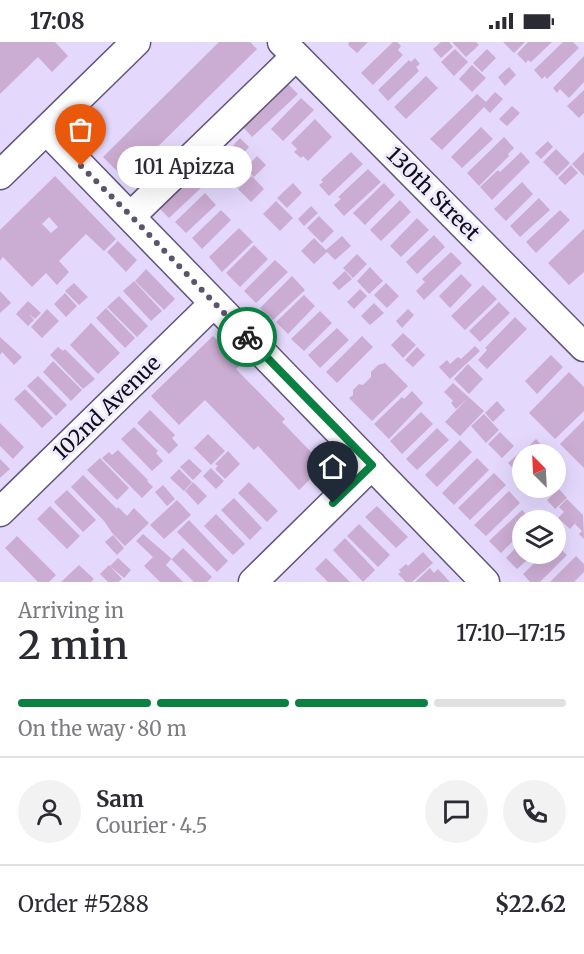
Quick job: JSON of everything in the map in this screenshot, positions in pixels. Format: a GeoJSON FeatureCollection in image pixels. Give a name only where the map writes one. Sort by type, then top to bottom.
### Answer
{"type":"FeatureCollection","features":[{"type":"Feature","properties":{"kind":"street"},"geometry":{"type":"LineString","coordinates":[[0,176],[136,42]]}},
{"type":"Feature","properties":{"kind":"street"},"geometry":{"type":"LineString","coordinates":[[131,216],[289,49]]}},
{"type":"Feature","properties":{"kind":"street","name":"130th Street"},"geometry":{"type":"LineString","coordinates":[[289,49],[584,347]]}},
{"type":"Feature","properties":{"kind":"street"},"geometry":{"type":"LineString","coordinates":[[46,130],[485,582]]}},
{"type":"Feature","properties":{"kind":"street","name":"102nd Avenue"},"geometry":{"type":"LineString","coordinates":[[0,512],[213,304]]}},
{"type":"Feature","properties":{"kind":"street"},"geometry":{"type":"LineString","coordinates":[[253,582],[372,465]]}},
{"type":"Feature","properties":{"kind":"building"},"geometry":{"type":"Polygon","coordinates":[[[0,42],[55,42],[68,56],[52,72],[38,57],[0,94],[0,42]]]}},
{"type":"Feature","properties":{"kind":"building"},"geometry":{"type":"Polygon","coordinates":[[[219,42],[250,42],[257,49],[125,179],[103,157],[219,42]]]}},
{"type":"Feature","properties":{"kind":"building"},"geometry":{"type":"Polygon","coordinates":[[[349,42],[368,42],[357,53],[348,45],[349,42]]]}},
{"type":"Feature","properties":{"kind":"building"},"geometry":{"type":"Polygon","coordinates":[[[393,42],[401,46],[398,50],[403,55],[373,85],[361,73],[393,42]]]}},
{"type":"Feature","properties":{"kind":"building"},"geometry":{"type":"Polygon","coordinates":[[[441,42],[449,42],[453,47],[441,58],[433,49],[441,42]]]}},
{"type":"Feature","properties":{"kind":"building"},"geometry":{"type":"Polygon","coordinates":[[[452,42],[476,42],[479,45],[466,57],[452,42]]]}},
{"type":"Feature","properties":{"kind":"building"},"geometry":{"type":"Polygon","coordinates":[[[503,42],[525,42],[514,53],[503,42]]]}},
{"type":"Feature","properties":{"kind":"building"},"geometry":{"type":"Polygon","coordinates":[[[528,42],[552,42],[531,62],[528,60],[526,63],[517,54],[528,42]]]}},
{"type":"Feature","properties":{"kind":"building"},"geometry":{"type":"Polygon","coordinates":[[[563,42],[573,42],[579,48],[547,79],[545,76],[542,79],[534,70],[563,42]]]}},
{"type":"Feature","properties":{"kind":"building"},"geometry":{"type":"Polygon","coordinates":[[[455,49],[468,62],[454,76],[441,62],[455,49]]]}},
{"type":"Feature","properties":{"kind":"building"},"geometry":{"type":"Polygon","coordinates":[[[487,49],[496,58],[482,72],[473,63],[487,49]]]}},
{"type":"Feature","properties":{"kind":"building"},"geometry":{"type":"Polygon","coordinates":[[[584,56],[584,82],[569,98],[560,89],[557,93],[553,88],[584,56]]]}},
{"type":"Feature","properties":{"kind":"building"},"geometry":{"type":"Polygon","coordinates":[[[415,58],[420,64],[416,67],[419,71],[388,101],[378,90],[409,60],[411,62],[415,58]]]}},
{"type":"Feature","properties":{"kind":"building"},"geometry":{"type":"Polygon","coordinates":[[[472,65],[486,78],[472,92],[459,79],[472,65]]]}},
{"type":"Feature","properties":{"kind":"building"},"geometry":{"type":"Polygon","coordinates":[[[509,67],[516,75],[505,86],[498,77],[509,67]]]}},
{"type":"Feature","properties":{"kind":"building"},"geometry":{"type":"Polygon","coordinates":[[[426,76],[438,88],[406,119],[394,107],[426,76]]]}},
{"type":"Feature","properties":{"kind":"building"},"geometry":{"type":"Polygon","coordinates":[[[286,82],[298,94],[252,137],[243,127],[286,82]]]}},
{"type":"Feature","properties":{"kind":"building"},"geometry":{"type":"Polygon","coordinates":[[[584,90],[584,113],[579,118],[567,106],[584,90]]]}},
{"type":"Feature","properties":{"kind":"building"},"geometry":{"type":"Polygon","coordinates":[[[495,92],[503,99],[490,113],[484,107],[442,150],[430,139],[477,94],[486,102],[495,92]]]}},
{"type":"Feature","properties":{"kind":"building"},"geometry":{"type":"Polygon","coordinates":[[[301,98],[314,110],[283,141],[271,129],[301,98]]]}},
{"type":"Feature","properties":{"kind":"building"},"geometry":{"type":"Polygon","coordinates":[[[512,106],[520,113],[507,126],[499,119],[512,106]]]}},
{"type":"Feature","properties":{"kind":"building"},"geometry":{"type":"Polygon","coordinates":[[[315,119],[332,137],[308,161],[294,152],[297,149],[291,143],[315,119]]]}},
{"type":"Feature","properties":{"kind":"building"},"geometry":{"type":"Polygon","coordinates":[[[481,127],[493,139],[462,168],[451,157],[481,127]]]}},
{"type":"Feature","properties":{"kind":"building"},"geometry":{"type":"Polygon","coordinates":[[[504,137],[514,148],[479,186],[467,173],[504,137]]]}},
{"type":"Feature","properties":{"kind":"building"},"geometry":{"type":"Polygon","coordinates":[[[240,138],[249,147],[237,160],[228,151],[240,138]]]}},
{"type":"Feature","properties":{"kind":"building"},"geometry":{"type":"Polygon","coordinates":[[[548,141],[553,147],[541,159],[535,153],[548,141]]]}},
{"type":"Feature","properties":{"kind":"building"},"geometry":{"type":"Polygon","coordinates":[[[556,149],[570,163],[557,176],[543,162],[556,149]]]}},
{"type":"Feature","properties":{"kind":"building"},"geometry":{"type":"Polygon","coordinates":[[[225,150],[235,161],[222,173],[212,162],[225,150]]]}},
{"type":"Feature","properties":{"kind":"building"},"geometry":{"type":"Polygon","coordinates":[[[351,152],[363,164],[329,196],[319,185],[323,182],[321,180],[351,152]]]}},
{"type":"Feature","properties":{"kind":"building"},"geometry":{"type":"Polygon","coordinates":[[[521,152],[530,162],[492,200],[480,187],[521,152]]]}},
{"type":"Feature","properties":{"kind":"building"},"geometry":{"type":"Polygon","coordinates":[[[584,152],[584,176],[572,164],[584,152]]]}},
{"type":"Feature","properties":{"kind":"building"},"geometry":{"type":"Polygon","coordinates":[[[257,156],[266,165],[254,177],[245,168],[257,156]]]}},
{"type":"Feature","properties":{"kind":"building"},"geometry":{"type":"Polygon","coordinates":[[[237,161],[251,174],[238,188],[224,174],[237,161]]]}},
{"type":"Feature","properties":{"kind":"building"},"geometry":{"type":"Polygon","coordinates":[[[571,165],[578,173],[565,185],[558,178],[571,165]]]}},
{"type":"Feature","properties":{"kind":"building"},"geometry":{"type":"Polygon","coordinates":[[[368,169],[381,182],[344,216],[334,205],[341,199],[338,197],[368,169]]]}},
{"type":"Feature","properties":{"kind":"building"},"geometry":{"type":"Polygon","coordinates":[[[55,176],[116,239],[104,251],[86,234],[59,261],[69,272],[57,285],[46,273],[32,287],[3,257],[0,261],[0,230],[55,176]],[[49,217],[42,224],[51,233],[58,227],[49,217]]]}},
{"type":"Feature","properties":{"kind":"building"},"geometry":{"type":"Polygon","coordinates":[[[192,176],[202,187],[169,218],[159,208],[192,176]]]}},
{"type":"Feature","properties":{"kind":"building"},"geometry":{"type":"Polygon","coordinates":[[[252,176],[264,189],[251,202],[238,189],[252,176]]]}},
{"type":"Feature","properties":{"kind":"building"},"geometry":{"type":"Polygon","coordinates":[[[522,182],[533,194],[506,221],[494,209],[522,182]]]}},
{"type":"Feature","properties":{"kind":"building"},"geometry":{"type":"Polygon","coordinates":[[[293,183],[302,193],[287,208],[277,198],[293,183]]]}},
{"type":"Feature","properties":{"kind":"building"},"geometry":{"type":"Polygon","coordinates":[[[384,183],[395,195],[365,225],[353,213],[384,183]]]}},
{"type":"Feature","properties":{"kind":"building"},"geometry":{"type":"Polygon","coordinates":[[[205,193],[216,205],[186,233],[175,222],[205,193]]]}},
{"type":"Feature","properties":{"kind":"building"},"geometry":{"type":"Polygon","coordinates":[[[539,198],[550,210],[520,237],[510,226],[539,198]]]}},
{"type":"Feature","properties":{"kind":"building"},"geometry":{"type":"Polygon","coordinates":[[[400,200],[411,212],[381,241],[370,230],[400,200]]]}},
{"type":"Feature","properties":{"kind":"building"},"geometry":{"type":"Polygon","coordinates":[[[276,201],[293,218],[280,231],[263,214],[276,201]]]}},
{"type":"Feature","properties":{"kind":"building"},"geometry":{"type":"Polygon","coordinates":[[[311,206],[318,213],[304,226],[298,219],[311,206]]]}},
{"type":"Feature","properties":{"kind":"building"},"geometry":{"type":"Polygon","coordinates":[[[221,210],[231,220],[202,249],[192,238],[221,210]]]}},
{"type":"Feature","properties":{"kind":"building"},"geometry":{"type":"Polygon","coordinates":[[[560,210],[570,220],[536,253],[526,242],[560,210]]]}},
{"type":"Feature","properties":{"kind":"building"},"geometry":{"type":"Polygon","coordinates":[[[319,216],[334,231],[322,243],[307,228],[319,216]]]}},
{"type":"Feature","properties":{"kind":"building"},"geometry":{"type":"Polygon","coordinates":[[[417,218],[429,230],[401,257],[390,246],[417,218]]]}},
{"type":"Feature","properties":{"kind":"building"},"geometry":{"type":"Polygon","coordinates":[[[239,228],[253,242],[222,272],[209,257],[239,228]]]}},
{"type":"Feature","properties":{"kind":"building"},"geometry":{"type":"Polygon","coordinates":[[[584,229],[584,272],[569,285],[548,263],[584,229]]]}},
{"type":"Feature","properties":{"kind":"building"},"geometry":{"type":"Polygon","coordinates":[[[434,235],[445,247],[417,274],[406,262],[434,235]]]}},
{"type":"Feature","properties":{"kind":"building"},"geometry":{"type":"Polygon","coordinates":[[[342,236],[351,246],[335,260],[327,252],[314,264],[301,251],[314,238],[326,250],[342,236]]]}},
{"type":"Feature","properties":{"kind":"building"},"geometry":{"type":"Polygon","coordinates":[[[118,241],[137,260],[126,272],[107,252],[118,241]]]}},
{"type":"Feature","properties":{"kind":"building"},"geometry":{"type":"Polygon","coordinates":[[[254,245],[268,259],[240,287],[226,273],[254,245]]]}},
{"type":"Feature","properties":{"kind":"building"},"geometry":{"type":"Polygon","coordinates":[[[451,252],[462,263],[424,300],[416,291],[425,282],[422,279],[451,252]]]}},
{"type":"Feature","properties":{"kind":"building"},"geometry":{"type":"Polygon","coordinates":[[[357,254],[367,264],[353,278],[343,268],[357,254]]]}},
{"type":"Feature","properties":{"kind":"building"},"geometry":{"type":"Polygon","coordinates":[[[275,260],[288,272],[256,303],[244,291],[275,260]]]}},
{"type":"Feature","properties":{"kind":"building"},"geometry":{"type":"Polygon","coordinates":[[[370,267],[383,281],[369,294],[357,281],[370,267]]]}},
{"type":"Feature","properties":{"kind":"building"},"geometry":{"type":"Polygon","coordinates":[[[146,269],[175,299],[164,310],[135,281],[146,269]]]}},
{"type":"Feature","properties":{"kind":"building"},"geometry":{"type":"Polygon","coordinates":[[[345,271],[352,279],[339,290],[332,283],[345,271]]]}},
{"type":"Feature","properties":{"kind":"building"},"geometry":{"type":"Polygon","coordinates":[[[461,274],[472,285],[450,308],[439,296],[461,274]]]}},
{"type":"Feature","properties":{"kind":"building"},"geometry":{"type":"Polygon","coordinates":[[[292,276],[305,290],[273,320],[260,308],[292,276]]]}},
{"type":"Feature","properties":{"kind":"building"},"geometry":{"type":"Polygon","coordinates":[[[134,281],[162,311],[151,321],[123,291],[134,281]]]}},
{"type":"Feature","properties":{"kind":"building"},"geometry":{"type":"Polygon","coordinates":[[[74,283],[88,297],[79,305],[65,291],[74,283]]]}},
{"type":"Feature","properties":{"kind":"building"},"geometry":{"type":"Polygon","coordinates":[[[386,283],[399,296],[387,308],[374,295],[386,283]]]}},
{"type":"Feature","properties":{"kind":"building"},"geometry":{"type":"Polygon","coordinates":[[[483,285],[497,299],[465,330],[451,316],[483,285]]]}},
{"type":"Feature","properties":{"kind":"building"},"geometry":{"type":"Polygon","coordinates":[[[360,289],[367,296],[354,309],[347,302],[360,289]]]}},
{"type":"Feature","properties":{"kind":"building"},"geometry":{"type":"Polygon","coordinates":[[[0,291],[11,303],[0,313],[0,291]]]}},
{"type":"Feature","properties":{"kind":"building"},"geometry":{"type":"Polygon","coordinates":[[[65,293],[77,306],[66,317],[54,304],[65,293]]]}},
{"type":"Feature","properties":{"kind":"building"},"geometry":{"type":"Polygon","coordinates":[[[304,295],[315,306],[288,334],[276,322],[304,295]]]}},
{"type":"Feature","properties":{"kind":"building"},"geometry":{"type":"Polygon","coordinates":[[[119,296],[148,326],[137,337],[107,307],[119,296]]]}},
{"type":"Feature","properties":{"kind":"building"},"geometry":{"type":"Polygon","coordinates":[[[28,301],[41,313],[35,319],[29,314],[34,320],[28,326],[16,314],[28,301]]]}},
{"type":"Feature","properties":{"kind":"building"},"geometry":{"type":"Polygon","coordinates":[[[499,302],[510,313],[480,342],[469,331],[499,302]]]}},
{"type":"Feature","properties":{"kind":"building"},"geometry":{"type":"Polygon","coordinates":[[[374,303],[384,313],[370,325],[361,316],[374,303]]]}},
{"type":"Feature","properties":{"kind":"building"},"geometry":{"type":"Polygon","coordinates":[[[106,308],[135,338],[125,348],[96,318],[106,308]]]}},
{"type":"Feature","properties":{"kind":"building"},"geometry":{"type":"Polygon","coordinates":[[[47,309],[59,321],[42,338],[31,327],[47,309]]]}},
{"type":"Feature","properties":{"kind":"building"},"geometry":{"type":"Polygon","coordinates":[[[408,309],[414,315],[402,328],[396,321],[408,309]]]}},
{"type":"Feature","properties":{"kind":"building"},"geometry":{"type":"Polygon","coordinates":[[[320,311],[332,323],[304,351],[291,339],[320,311]]]}},
{"type":"Feature","properties":{"kind":"building"},"geometry":{"type":"Polygon","coordinates":[[[515,317],[527,329],[487,369],[478,360],[487,350],[485,348],[515,317]]]}},
{"type":"Feature","properties":{"kind":"building"},"geometry":{"type":"Polygon","coordinates":[[[91,323],[120,353],[98,374],[70,345],[91,323]]]}},
{"type":"Feature","properties":{"kind":"building"},"geometry":{"type":"Polygon","coordinates":[[[337,328],[349,340],[320,368],[308,355],[337,328]]]}},
{"type":"Feature","properties":{"kind":"building"},"geometry":{"type":"Polygon","coordinates":[[[403,333],[416,345],[403,358],[391,345],[403,333]]]}},
{"type":"Feature","properties":{"kind":"building"},"geometry":{"type":"Polygon","coordinates":[[[213,336],[241,364],[236,369],[285,419],[282,422],[315,456],[317,454],[326,464],[299,490],[258,446],[254,450],[205,400],[179,425],[151,396],[213,336]]]}},
{"type":"Feature","properties":{"kind":"building"},"geometry":{"type":"Polygon","coordinates":[[[362,336],[373,347],[337,383],[326,372],[362,336]]]}},
{"type":"Feature","properties":{"kind":"building"},"geometry":{"type":"Polygon","coordinates":[[[0,337],[22,357],[14,365],[2,352],[0,355],[0,337]]]}},
{"type":"Feature","properties":{"kind":"building"},"geometry":{"type":"Polygon","coordinates":[[[475,346],[480,351],[450,379],[439,367],[447,360],[450,364],[458,357],[461,359],[475,346]]]}},
{"type":"Feature","properties":{"kind":"building"},"geometry":{"type":"Polygon","coordinates":[[[58,347],[63,351],[65,349],[95,379],[83,389],[50,355],[58,347]]]}},
{"type":"Feature","properties":{"kind":"building"},"geometry":{"type":"Polygon","coordinates":[[[417,347],[425,355],[413,367],[405,360],[417,347]]]}},
{"type":"Feature","properties":{"kind":"building"},"geometry":{"type":"Polygon","coordinates":[[[551,355],[563,367],[537,394],[525,381],[551,355]]]}},
{"type":"Feature","properties":{"kind":"building"},"geometry":{"type":"Polygon","coordinates":[[[53,361],[82,390],[71,401],[43,372],[53,361]]]}},
{"type":"Feature","properties":{"kind":"building"},"geometry":{"type":"Polygon","coordinates":[[[385,363],[408,386],[372,421],[349,398],[359,384],[363,385],[371,377],[371,372],[378,365],[385,363]]]}},
{"type":"Feature","properties":{"kind":"building"},"geometry":{"type":"Polygon","coordinates":[[[468,364],[483,379],[469,394],[454,379],[468,364]]]}},
{"type":"Feature","properties":{"kind":"building"},"geometry":{"type":"Polygon","coordinates":[[[569,372],[584,387],[584,411],[555,439],[529,413],[569,372]]]}},
{"type":"Feature","properties":{"kind":"building"},"geometry":{"type":"Polygon","coordinates":[[[38,376],[67,405],[56,416],[27,386],[38,376]]]}},
{"type":"Feature","properties":{"kind":"building"},"geometry":{"type":"Polygon","coordinates":[[[453,383],[484,411],[460,436],[445,422],[467,399],[456,409],[451,403],[453,401],[444,392],[453,383]]]}},
{"type":"Feature","properties":{"kind":"building"},"geometry":{"type":"Polygon","coordinates":[[[25,389],[53,418],[42,428],[14,399],[25,389]]]}},
{"type":"Feature","properties":{"kind":"building"},"geometry":{"type":"Polygon","coordinates":[[[412,391],[423,403],[389,439],[374,424],[402,397],[404,399],[412,391]]]}},
{"type":"Feature","properties":{"kind":"building"},"geometry":{"type":"Polygon","coordinates":[[[497,401],[505,410],[493,422],[485,413],[497,401]]]}},
{"type":"Feature","properties":{"kind":"building"},"geometry":{"type":"Polygon","coordinates":[[[150,410],[175,435],[172,438],[178,445],[169,454],[137,423],[150,410]]]}},
{"type":"Feature","properties":{"kind":"building"},"geometry":{"type":"Polygon","coordinates":[[[421,412],[433,424],[402,454],[390,441],[421,412]]]}},
{"type":"Feature","properties":{"kind":"building"},"geometry":{"type":"Polygon","coordinates":[[[484,414],[499,430],[486,443],[471,426],[484,414]]]}},
{"type":"Feature","properties":{"kind":"building"},"geometry":{"type":"Polygon","coordinates":[[[584,420],[584,468],[566,450],[566,444],[560,444],[584,420]]]}},
{"type":"Feature","properties":{"kind":"building"},"geometry":{"type":"Polygon","coordinates":[[[0,423],[24,447],[13,459],[0,446],[0,423]]]}},
{"type":"Feature","properties":{"kind":"building"},"geometry":{"type":"Polygon","coordinates":[[[134,427],[158,451],[156,453],[163,461],[152,471],[121,439],[134,427]]]}},
{"type":"Feature","properties":{"kind":"building"},"geometry":{"type":"Polygon","coordinates":[[[437,428],[449,440],[417,470],[406,459],[437,428]]]}},
{"type":"Feature","properties":{"kind":"building"},"geometry":{"type":"Polygon","coordinates":[[[500,432],[512,444],[512,448],[502,458],[488,444],[500,432]]]}},
{"type":"Feature","properties":{"kind":"building"},"geometry":{"type":"Polygon","coordinates":[[[208,434],[225,451],[211,465],[194,448],[208,434]]]}},
{"type":"Feature","properties":{"kind":"building"},"geometry":{"type":"Polygon","coordinates":[[[536,439],[541,444],[531,444],[536,439]]]}},
{"type":"Feature","properties":{"kind":"building"},"geometry":{"type":"Polygon","coordinates":[[[460,440],[472,452],[437,487],[425,475],[460,440]]]}},
{"type":"Feature","properties":{"kind":"building"},"geometry":{"type":"Polygon","coordinates":[[[118,450],[153,487],[142,498],[102,458],[109,452],[112,455],[118,450]]]}},
{"type":"Feature","properties":{"kind":"building"},"geometry":{"type":"Polygon","coordinates":[[[228,451],[240,464],[225,479],[215,469],[218,466],[215,464],[228,451]]]}},
{"type":"Feature","properties":{"kind":"building"},"geometry":{"type":"Polygon","coordinates":[[[100,458],[129,488],[117,500],[87,470],[100,458]]]}},
{"type":"Feature","properties":{"kind":"building"},"geometry":{"type":"Polygon","coordinates":[[[477,458],[489,470],[454,505],[442,493],[477,458]]]}},
{"type":"Feature","properties":{"kind":"building"},"geometry":{"type":"Polygon","coordinates":[[[0,459],[10,469],[0,478],[0,459]]]}},
{"type":"Feature","properties":{"kind":"building"},"geometry":{"type":"Polygon","coordinates":[[[189,459],[202,471],[193,480],[180,467],[189,459]]]}},
{"type":"Feature","properties":{"kind":"building"},"geometry":{"type":"Polygon","coordinates":[[[211,468],[224,481],[216,489],[203,476],[211,468]]]}},
{"type":"Feature","properties":{"kind":"building"},"geometry":{"type":"Polygon","coordinates":[[[179,469],[192,482],[184,491],[170,478],[179,469]]]}},
{"type":"Feature","properties":{"kind":"building"},"geometry":{"type":"Polygon","coordinates":[[[494,473],[506,485],[470,520],[458,508],[494,473]]]}},
{"type":"Feature","properties":{"kind":"building"},"geometry":{"type":"Polygon","coordinates":[[[83,475],[117,509],[118,507],[127,516],[134,508],[149,523],[125,546],[71,487],[83,475]]]}},
{"type":"Feature","properties":{"kind":"building"},"geometry":{"type":"Polygon","coordinates":[[[193,482],[207,496],[198,505],[185,491],[193,482]]]}},
{"type":"Feature","properties":{"kind":"building"},"geometry":{"type":"Polygon","coordinates":[[[249,482],[278,511],[267,522],[238,493],[249,482]]]}},
{"type":"Feature","properties":{"kind":"building"},"geometry":{"type":"Polygon","coordinates":[[[163,485],[175,499],[167,506],[155,492],[163,485]]]}},
{"type":"Feature","properties":{"kind":"building"},"geometry":{"type":"Polygon","coordinates":[[[67,490],[96,520],[83,532],[54,502],[67,490]]]}},
{"type":"Feature","properties":{"kind":"building"},"geometry":{"type":"Polygon","coordinates":[[[509,491],[512,498],[515,498],[520,503],[486,536],[474,525],[509,491]]]}},
{"type":"Feature","properties":{"kind":"building"},"geometry":{"type":"Polygon","coordinates":[[[234,498],[262,528],[250,540],[221,510],[234,498]]]}},
{"type":"Feature","properties":{"kind":"building"},"geometry":{"type":"Polygon","coordinates":[[[549,498],[567,498],[555,509],[547,500],[549,498]]]}},
{"type":"Feature","properties":{"kind":"building"},"geometry":{"type":"Polygon","coordinates":[[[567,499],[583,515],[584,539],[579,534],[582,531],[575,524],[579,519],[570,529],[566,525],[566,510],[559,507],[567,499]]]}},
{"type":"Feature","properties":{"kind":"building"},"geometry":{"type":"Polygon","coordinates":[[[177,500],[191,515],[164,539],[150,525],[177,500]]]}},
{"type":"Feature","properties":{"kind":"building"},"geometry":{"type":"Polygon","coordinates":[[[50,506],[80,536],[67,549],[37,519],[50,506]]]}},
{"type":"Feature","properties":{"kind":"building"},"geometry":{"type":"Polygon","coordinates":[[[377,506],[408,537],[396,548],[365,517],[377,506]]]}},
{"type":"Feature","properties":{"kind":"building"},"geometry":{"type":"Polygon","coordinates":[[[216,514],[245,544],[233,555],[204,526],[216,514]]]}},
{"type":"Feature","properties":{"kind":"building"},"geometry":{"type":"Polygon","coordinates":[[[512,519],[512,542],[501,553],[489,541],[512,519]]]}},
{"type":"Feature","properties":{"kind":"building"},"geometry":{"type":"Polygon","coordinates":[[[189,520],[228,561],[217,572],[177,532],[189,520]]]}},
{"type":"Feature","properties":{"kind":"building"},"geometry":{"type":"Polygon","coordinates":[[[359,524],[390,555],[378,567],[347,536],[359,524]]]}},
{"type":"Feature","properties":{"kind":"building"},"geometry":{"type":"Polygon","coordinates":[[[143,534],[172,559],[183,548],[212,577],[207,582],[194,582],[171,559],[166,565],[183,582],[160,582],[144,566],[153,557],[136,541],[143,534]]]}},
{"type":"Feature","properties":{"kind":"building"},"geometry":{"type":"Polygon","coordinates":[[[113,535],[124,548],[117,555],[105,542],[113,535]]]}},
{"type":"Feature","properties":{"kind":"building"},"geometry":{"type":"Polygon","coordinates":[[[17,536],[56,575],[49,582],[38,582],[5,548],[17,536]]]}},
{"type":"Feature","properties":{"kind":"building"},"geometry":{"type":"Polygon","coordinates":[[[345,538],[375,570],[363,582],[333,550],[345,538]]]}},
{"type":"Feature","properties":{"kind":"building"},"geometry":{"type":"Polygon","coordinates":[[[423,552],[433,563],[412,582],[406,582],[398,574],[401,572],[399,570],[406,564],[408,566],[423,552]]]}},
{"type":"Feature","properties":{"kind":"building"},"geometry":{"type":"Polygon","coordinates":[[[512,552],[512,564],[506,558],[512,552]]]}},
{"type":"Feature","properties":{"kind":"building"},"geometry":{"type":"Polygon","coordinates":[[[576,556],[584,564],[584,572],[574,582],[550,582],[576,556]]]}},
{"type":"Feature","properties":{"kind":"building"},"geometry":{"type":"Polygon","coordinates":[[[118,558],[131,570],[124,578],[110,566],[118,558]]]}},
{"type":"Feature","properties":{"kind":"building"},"geometry":{"type":"Polygon","coordinates":[[[326,558],[350,582],[328,582],[315,569],[326,558]]]}},
{"type":"Feature","properties":{"kind":"building"},"geometry":{"type":"Polygon","coordinates":[[[512,564],[523,564],[517,569],[512,564]]]}},
{"type":"Feature","properties":{"kind":"building"},"geometry":{"type":"Polygon","coordinates":[[[534,564],[558,564],[540,582],[530,582],[523,574],[534,564]]]}},
{"type":"Feature","properties":{"kind":"building"},"geometry":{"type":"Polygon","coordinates":[[[79,565],[94,579],[91,582],[61,582],[79,565]]]}},
{"type":"Feature","properties":{"kind":"building"},"geometry":{"type":"Polygon","coordinates":[[[109,565],[122,579],[118,582],[108,582],[100,574],[109,565]]]}},
{"type":"Feature","properties":{"kind":"building"},"geometry":{"type":"Polygon","coordinates":[[[430,568],[434,573],[438,569],[450,582],[415,582],[430,568]]]}},
{"type":"Feature","properties":{"kind":"way so far"},"geometry":{"type":"LineString","coordinates":[[81,166],[247,337]]}},
{"type":"Feature","properties":{"kind":"place","name":"101 Apizza"},"geometry":{"type":"Point","coordinates":[81,166]}},
{"type":"Feature","properties":{"kind":"route"},"geometry":{"type":"LineString","coordinates":[[247,337],[372,465],[333,503]]}}]}
